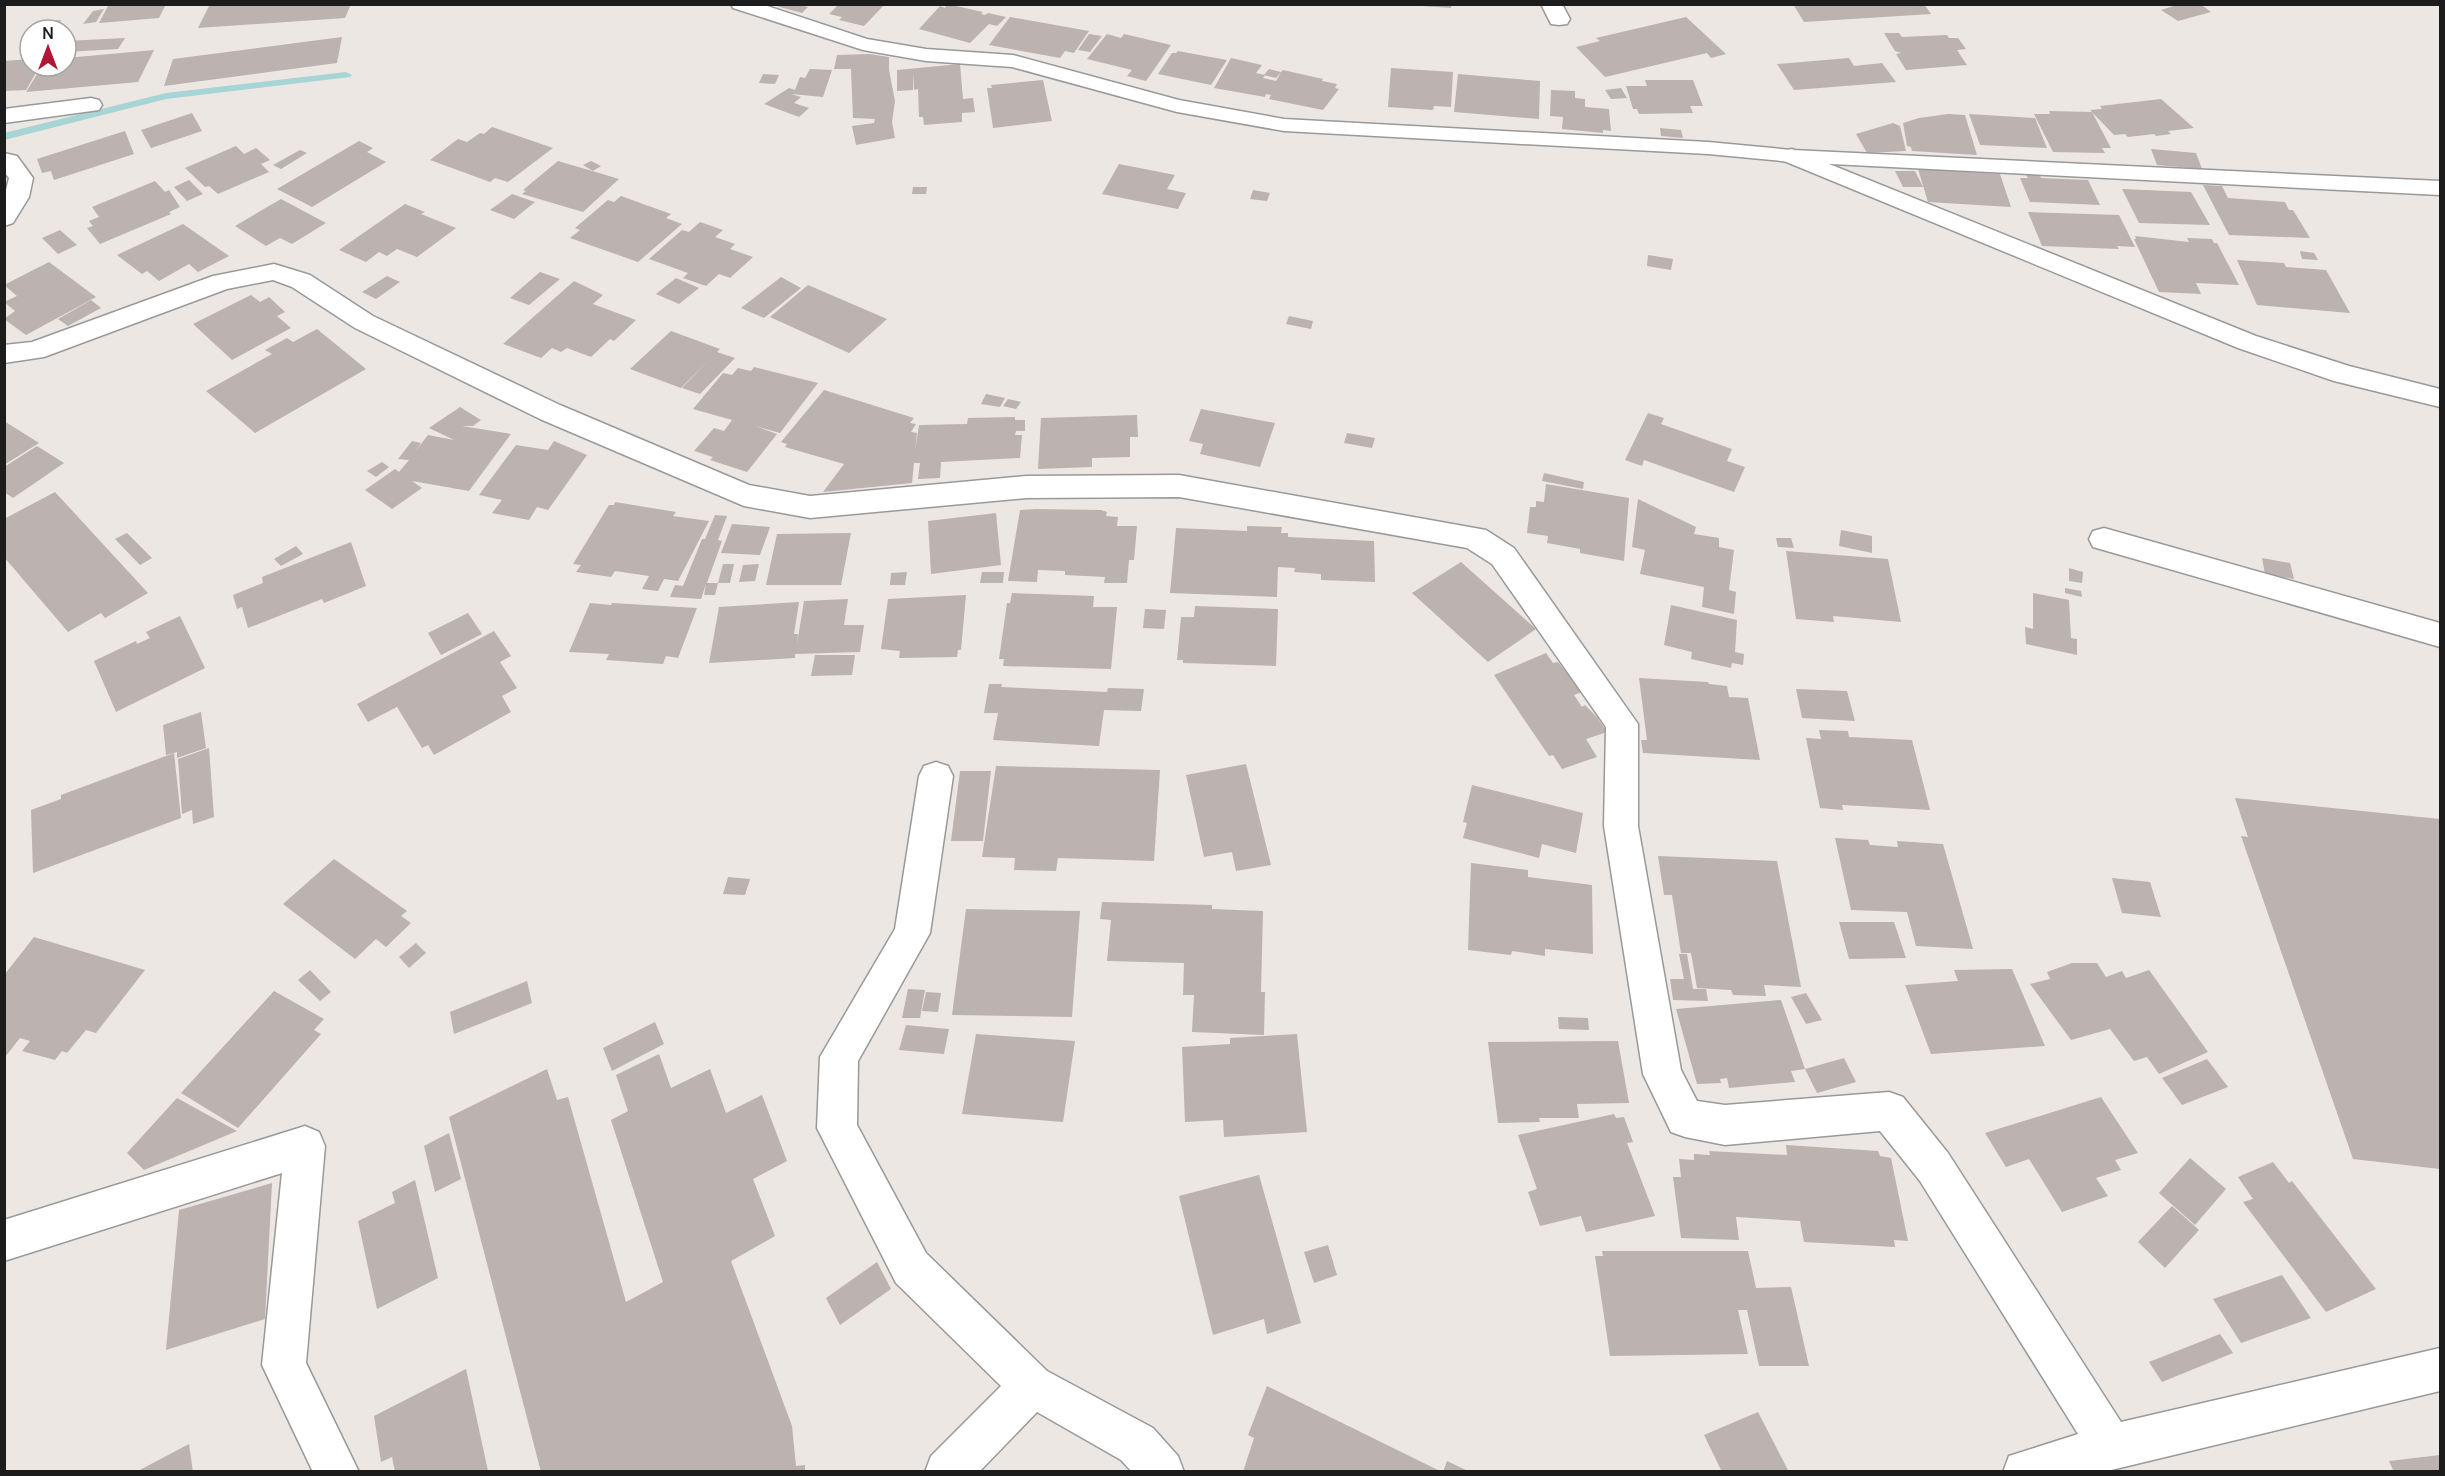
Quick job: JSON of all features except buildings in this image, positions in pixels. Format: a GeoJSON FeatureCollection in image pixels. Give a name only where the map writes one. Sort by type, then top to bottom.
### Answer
{"type":"FeatureCollection","features":[{"type":"Feature","properties":{"kind":"street"},"geometry":{"type":"LineString","coordinates":[[4,116],[91,105]]}},
{"type":"Feature","properties":{"kind":"street"},"geometry":{"type":"LineString","coordinates":[[1792,156],[2247,342],[2344,374],[2440,398]]}},
{"type":"Feature","properties":{"kind":"street"},"geometry":{"type":"LineString","coordinates":[[4,160],[9,161],[21,178],[17,197],[4,218]]}},
{"type":"Feature","properties":{"kind":"street"},"geometry":{"type":"LineString","coordinates":[[4,354],[35,351],[222,282],[274,272],[301,281],[364,322],[550,412],[744,495],[810,507],[1026,488],[1179,486],[1475,538],[1503,556],[1623,724],[1621,826],[1662,1074],[1685,1118],[1725,1125],[1889,1111],[1934,1167],[2111,1447]]}},
{"type":"Feature","properties":{"kind":"street"},"geometry":{"type":"LineString","coordinates":[[2104,540],[2440,635]]}},
{"type":"Feature","properties":{"kind":"street"},"geometry":{"type":"LineString","coordinates":[[936,776],[912,933],[839,1057],[837,1128],[911,1268],[1032,1386],[1137,1444],[1162,1472]]}},
{"type":"Feature","properties":{"kind":"street"},"geometry":{"type":"LineString","coordinates":[[4,1241],[305,1146],[284,1365],[337,1472]]}},
{"type":"Feature","properties":{"kind":"street"},"geometry":{"type":"LineString","coordinates":[[2025,1472],[2111,1447],[2440,1370]]}},
{"type":"Feature","properties":{"kind":"street"},"geometry":{"type":"LineString","coordinates":[[947,1472],[1032,1386]]}},
{"type":"Feature","properties":{"kind":"lane"},"geometry":{"type":"LineString","coordinates":[[740,4],[863,44],[926,55],[1013,61],[1177,106],[1284,125],[1696,147],[1792,156],[2440,188]]}},
{"type":"Feature","properties":{"kind":"waterway"},"geometry":{"type":"LineString","coordinates":[[4,137],[166,96],[346,75]]}}]}
